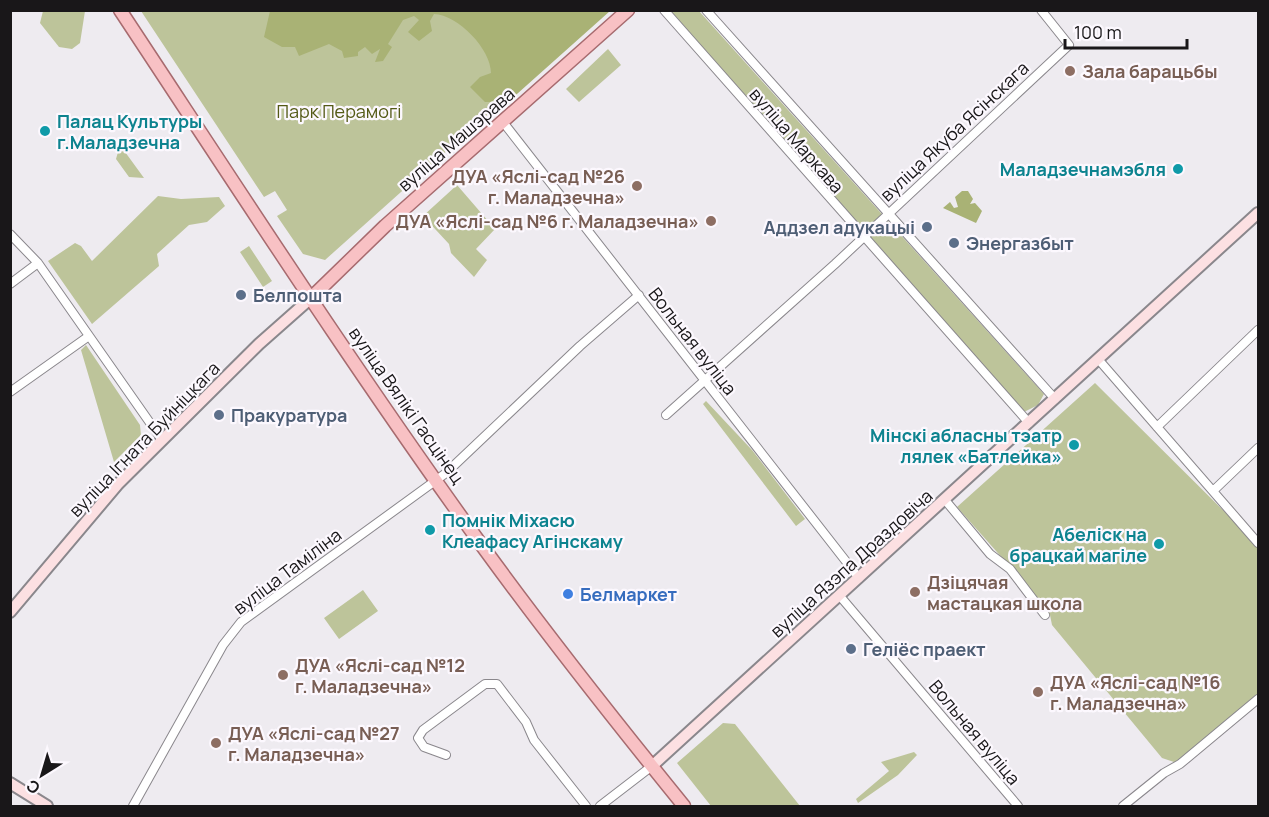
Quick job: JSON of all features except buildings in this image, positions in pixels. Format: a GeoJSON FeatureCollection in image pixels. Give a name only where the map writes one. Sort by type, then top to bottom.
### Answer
{"type":"FeatureCollection","features":[{"type":"Feature","properties":{"kind":"main road","name":"вуліца Вялікі Гасцінец"},"geometry":{"type":"LineString","coordinates":[[120,10],[311,298],[436,480],[566,658],[684,807]]}},
{"type":"Feature","properties":{"kind":"main road","name":"вуліца Машэрава"},"geometry":{"type":"LineString","coordinates":[[311,298],[385,226],[628,10]]}},
{"type":"Feature","properties":{"kind":"street","name":"вуліца Маркава"},"geometry":{"type":"LineString","coordinates":[[664,10],[1029,423]]}},
{"type":"Feature","properties":{"kind":"street","name":"вуліца Маркава"},"geometry":{"type":"LineString","coordinates":[[706,10],[1054,399]]}},
{"type":"Feature","properties":{"kind":"street","name":"вуліца Якуба Ясінскага"},"geometry":{"type":"LineString","coordinates":[[666,415],[864,237],[1069,45],[1041,10]]}},
{"type":"Feature","properties":{"kind":"street","name":"Вольная вуліца"},"geometry":{"type":"LineString","coordinates":[[503,122],[859,578]]}},
{"type":"Feature","properties":{"kind":"street","name":"вуліца Язэпа Драздовіча"},"geometry":{"type":"LineString","coordinates":[[652,766],[1258,213]]}},
{"type":"Feature","properties":{"kind":"street"},"geometry":{"type":"LineString","coordinates":[[12,238],[38,262],[162,440]]}},
{"type":"Feature","properties":{"kind":"street"},"geometry":{"type":"LineString","coordinates":[[10,284],[38,262]]}},
{"type":"Feature","properties":{"kind":"street","name":"вуліца Таміліна"},"geometry":{"type":"LineString","coordinates":[[133,807],[223,645],[241,622],[436,480],[472,451],[563,362],[639,296]]}},
{"type":"Feature","properties":{"kind":"street","name":"вуліца Ігната Буйніцкага"},"geometry":{"type":"LineString","coordinates":[[10,612],[118,484],[259,344],[311,298]]}},
{"type":"Feature","properties":{"kind":"street"},"geometry":{"type":"LineString","coordinates":[[1157,427],[1258,330]]}},
{"type":"Feature","properties":{"kind":"street"},"geometry":{"type":"LineString","coordinates":[[10,392],[89,336]]}},
{"type":"Feature","properties":{"kind":"street"},"geometry":{"type":"LineString","coordinates":[[1098,359],[1258,543]]}},
{"type":"Feature","properties":{"kind":"street"},"geometry":{"type":"LineString","coordinates":[[1213,491],[1258,448]]}},
{"type":"Feature","properties":{"kind":"street"},"geometry":{"type":"LineString","coordinates":[[945,500],[990,554],[1010,568],[1045,615]]}},
{"type":"Feature","properties":{"kind":"street","name":"Вольная вуліца"},"geometry":{"type":"LineString","coordinates":[[839,595],[1018,807]]}},
{"type":"Feature","properties":{"kind":"street"},"geometry":{"type":"LineString","coordinates":[[446,755],[424,747],[418,738],[423,729],[485,684],[497,684],[526,722],[534,741],[586,807]]}},
{"type":"Feature","properties":{"kind":"street"},"geometry":{"type":"LineString","coordinates":[[1123,807],[1164,773],[1180,764],[1258,699]]}},
{"type":"Feature","properties":{"kind":"street"},"geometry":{"type":"LineString","coordinates":[[600,807],[652,766]]}},
{"type":"Feature","properties":{"kind":"street"},"geometry":{"type":"LineString","coordinates":[[10,783],[46,807]]}},
{"type":"Feature","properties":{"kind":"green space"},"geometry":{"type":"Polygon","coordinates":[[[43,11],[85,11],[80,43],[72,49],[59,47],[40,23],[43,11]]]}},
{"type":"Feature","properties":{"kind":"green space","name":"Парк Перамогі"},"geometry":{"type":"Polygon","coordinates":[[[141,11],[591,11],[496,107],[325,260],[303,254],[277,216],[287,210],[275,191],[264,197],[141,11]]]}},
{"type":"Feature","properties":{"kind":"green space"},"geometry":{"type":"Polygon","coordinates":[[[270,11],[610,11],[508,102],[485,102],[470,87],[480,77],[491,73],[490,64],[472,35],[453,20],[434,14],[430,21],[432,31],[419,41],[408,32],[419,20],[414,16],[403,20],[388,44],[392,47],[383,61],[375,62],[380,49],[372,54],[365,47],[358,52],[358,56],[344,58],[342,51],[329,44],[299,56],[295,47],[282,47],[264,37],[270,11]]]}},
{"type":"Feature","properties":{"kind":"green space"},"geometry":{"type":"Polygon","coordinates":[[[670,11],[699,11],[1044,394],[1038,405],[1024,412],[670,11]]]}},
{"type":"Feature","properties":{"kind":"green space"},"geometry":{"type":"Polygon","coordinates":[[[608,49],[621,65],[579,102],[566,89],[608,49]]]}},
{"type":"Feature","properties":{"kind":"green space"},"geometry":{"type":"Polygon","coordinates":[[[120,145],[144,178],[129,177],[116,159],[120,145]]]}},
{"type":"Feature","properties":{"kind":"green space"},"geometry":{"type":"Polygon","coordinates":[[[457,185],[495,229],[476,249],[487,260],[474,277],[451,253],[449,244],[423,216],[457,185]]]}},
{"type":"Feature","properties":{"kind":"green space"},"geometry":{"type":"Polygon","coordinates":[[[962,191],[968,191],[973,199],[970,204],[975,203],[982,211],[976,223],[943,208],[950,202],[954,208],[958,207],[955,197],[962,191]]]}},
{"type":"Feature","properties":{"kind":"green space"},"geometry":{"type":"Polygon","coordinates":[[[158,196],[181,199],[219,197],[225,206],[207,222],[189,225],[157,254],[159,266],[92,324],[48,261],[75,243],[81,246],[92,261],[158,196]]]}},
{"type":"Feature","properties":{"kind":"green space"},"geometry":{"type":"Polygon","coordinates":[[[249,246],[272,281],[263,287],[240,252],[249,246]]]}},
{"type":"Feature","properties":{"kind":"green space"},"geometry":{"type":"Polygon","coordinates":[[[86,345],[140,425],[141,435],[114,462],[81,350],[86,345]]]}},
{"type":"Feature","properties":{"kind":"green space"},"geometry":{"type":"Polygon","coordinates":[[[1095,383],[1258,545],[1258,699],[1180,764],[1162,758],[1052,625],[1050,615],[1043,604],[957,507],[1095,383]]]}},
{"type":"Feature","properties":{"kind":"green space"},"geometry":{"type":"Polygon","coordinates":[[[706,401],[752,450],[805,519],[796,526],[703,404],[706,401]]]}},
{"type":"Feature","properties":{"kind":"green space"},"geometry":{"type":"Polygon","coordinates":[[[363,590],[378,611],[339,639],[324,618],[363,590]]]}},
{"type":"Feature","properties":{"kind":"green space"},"geometry":{"type":"Polygon","coordinates":[[[723,723],[735,724],[800,806],[711,806],[677,763],[723,723]]]}},
{"type":"Feature","properties":{"kind":"green space"},"geometry":{"type":"Polygon","coordinates":[[[914,752],[917,755],[898,775],[858,803],[856,799],[889,771],[881,762],[914,752]]]}},
{"type":"Feature","properties":{"kind":"place","name":"Зала барацьбы"},"geometry":{"type":"Point","coordinates":[1070,71]}},
{"type":"Feature","properties":{"kind":"place","name":"Палац Культуры г.Маладзечна"},"geometry":{"type":"Point","coordinates":[45,131]}},
{"type":"Feature","properties":{"kind":"place","name":"Маладзечнамэбля"},"geometry":{"type":"Point","coordinates":[1178,169]}},
{"type":"Feature","properties":{"kind":"place","name":"ДУА «Яслі-сад №26 г. Маладзечна»"},"geometry":{"type":"Point","coordinates":[637,186]}},
{"type":"Feature","properties":{"kind":"place","name":"ДУА «Яслі-сад №6 г. Маладзечна»"},"geometry":{"type":"Point","coordinates":[711,221]}},
{"type":"Feature","properties":{"kind":"place","name":"Аддзел адукацыі"},"geometry":{"type":"Point","coordinates":[927,227]}},
{"type":"Feature","properties":{"kind":"place","name":"Энергазбыт"},"geometry":{"type":"Point","coordinates":[954,243]}},
{"type":"Feature","properties":{"kind":"place","name":"Белпошта"},"geometry":{"type":"Point","coordinates":[241,295]}},
{"type":"Feature","properties":{"kind":"place","name":"Пракуратура"},"geometry":{"type":"Point","coordinates":[219,415]}},
{"type":"Feature","properties":{"kind":"place","name":"Мінскі абласны тэатр лялек «Батлейка»"},"geometry":{"type":"Point","coordinates":[1074,445]}},
{"type":"Feature","properties":{"kind":"place","name":"Помнік Міхасю Клеафасу Агінскаму"},"geometry":{"type":"Point","coordinates":[430,530]}},
{"type":"Feature","properties":{"kind":"place","name":"Абеліск на брацкай магіле"},"geometry":{"type":"Point","coordinates":[1159,544]}},
{"type":"Feature","properties":{"kind":"place","name":"Дзіцячая мастацкая школа"},"geometry":{"type":"Point","coordinates":[915,592]}},
{"type":"Feature","properties":{"kind":"place","name":"Белмаркет"},"geometry":{"type":"Point","coordinates":[568,594]}},
{"type":"Feature","properties":{"kind":"place","name":"Геліёс праект"},"geometry":{"type":"Point","coordinates":[851,649]}},
{"type":"Feature","properties":{"kind":"place","name":"ДУА «Яслі-сад №12 г. Маладзечна»"},"geometry":{"type":"Point","coordinates":[283,675]}},
{"type":"Feature","properties":{"kind":"place","name":"ДУА «Яслі-сад №16 г. Маладзечна»"},"geometry":{"type":"Point","coordinates":[1038,692]}},
{"type":"Feature","properties":{"kind":"place","name":"ДУА «Яслі-сад №27 г. Маладзечна»"},"geometry":{"type":"Point","coordinates":[216,743]}}]}
